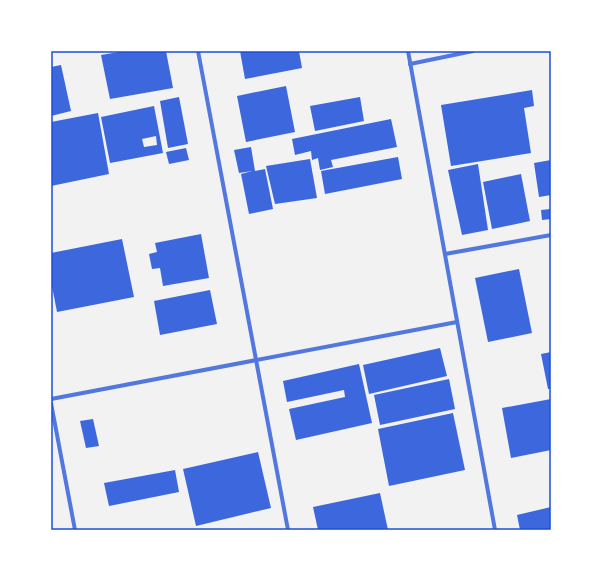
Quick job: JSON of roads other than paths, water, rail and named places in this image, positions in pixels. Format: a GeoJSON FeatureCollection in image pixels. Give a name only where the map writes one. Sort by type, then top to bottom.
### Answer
{"type":"FeatureCollection","features":[{"type":"Feature","properties":{"kind":"street"},"geometry":{"type":"LineString","coordinates":[[198,51],[288,530]]}},
{"type":"Feature","properties":{"kind":"street"},"geometry":{"type":"LineString","coordinates":[[408,51],[495,530]]}},
{"type":"Feature","properties":{"kind":"street"},"geometry":{"type":"LineString","coordinates":[[410,64],[473,51]]}},
{"type":"Feature","properties":{"kind":"street"},"geometry":{"type":"LineString","coordinates":[[445,254],[551,235]]}},
{"type":"Feature","properties":{"kind":"street"},"geometry":{"type":"LineString","coordinates":[[51,399],[458,322]]}},
{"type":"Feature","properties":{"kind":"street"},"geometry":{"type":"LineString","coordinates":[[51,403],[75,530]]}}]}
